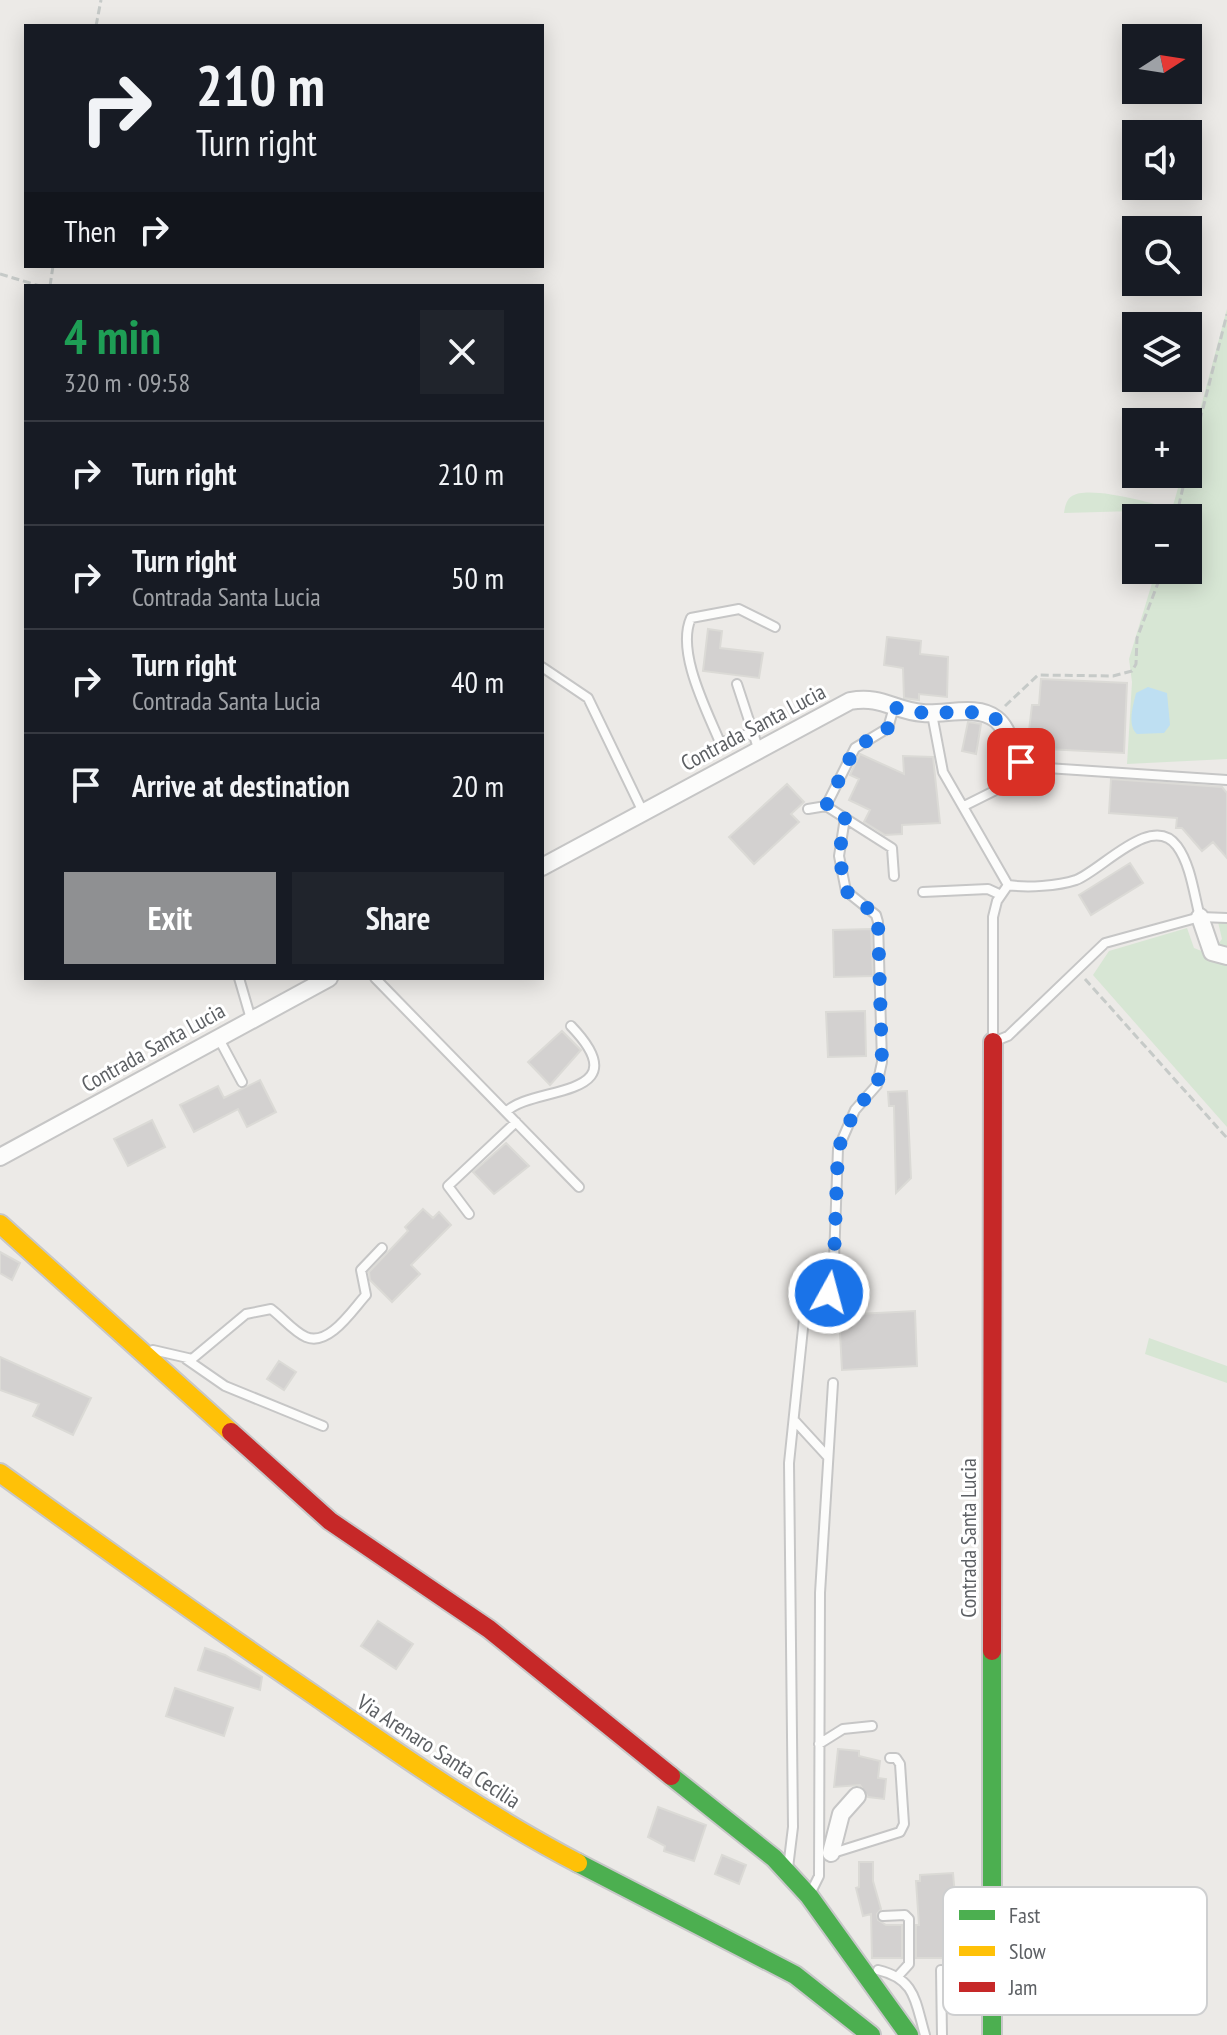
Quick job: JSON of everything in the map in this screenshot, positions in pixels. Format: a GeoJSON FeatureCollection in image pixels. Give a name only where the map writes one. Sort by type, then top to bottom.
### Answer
{"type":"FeatureCollection","features":[{"type":"Feature","properties":{"kind":"street","name":"Contrada Santa Lucia"},"geometry":{"type":"LineString","coordinates":[[544,866],[850,701],[883,700],[894,707],[932,714],[978,710],[994,717]]}},
{"type":"Feature","properties":{"kind":"street"},"geometry":{"type":"LineString","coordinates":[[994,717],[1005,728],[1021,762]]}},
{"type":"Feature","properties":{"kind":"street"},"geometry":{"type":"LineString","coordinates":[[1200,917],[1212,952],[1227,956]]}},
{"type":"Feature","properties":{"kind":"street","name":"Contrada Santa Lucia"},"geometry":{"type":"LineString","coordinates":[[0,1157],[325,980]]}},
{"type":"Feature","properties":{"kind":"street","name":"Contrada Santa Lucia"},"geometry":{"type":"LineString","coordinates":[[992,1887],[993,1042]]}},
{"type":"Feature","properties":{"kind":"street"},"geometry":{"type":"LineString","coordinates":[[0,1224],[330,1521],[424,1588],[489,1629],[786,1871],[809,1896],[909,2035]]}},
{"type":"Feature","properties":{"kind":"street","name":"Via Arenaro Santa Cecilia"},"geometry":{"type":"LineString","coordinates":[[0,1473],[163,1592],[456,1793],[524,1835],[795,1975],[871,2035]]}},
{"type":"Feature","properties":{"kind":"street"},"geometry":{"type":"LineString","coordinates":[[825,1857],[841,1814],[857,1796]]}},
{"type":"Feature","properties":{"kind":"street","name":"Contrada Santa Lucia"},"geometry":{"type":"LineString","coordinates":[[992,2015],[992,2035]]}},
{"type":"Feature","properties":{"kind":"lane"},"geometry":{"type":"LineString","coordinates":[[750,733],[725,742],[719,740],[692,676],[687,626],[691,618],[739,609],[775,627]]}},
{"type":"Feature","properties":{"kind":"lane"},"geometry":{"type":"LineString","coordinates":[[544,668],[588,698],[643,812]]}},
{"type":"Feature","properties":{"kind":"lane"},"geometry":{"type":"LineString","coordinates":[[737,684],[750,733],[759,751]]}},
{"type":"Feature","properties":{"kind":"lane"},"geometry":{"type":"LineString","coordinates":[[826,806],[855,748],[888,728],[894,707]]}},
{"type":"Feature","properties":{"kind":"lane"},"geometry":{"type":"LineString","coordinates":[[932,714],[943,772],[1008,885]]}},
{"type":"Feature","properties":{"kind":"lane"},"geometry":{"type":"LineString","coordinates":[[1021,762],[1032,767],[1227,780]]}},
{"type":"Feature","properties":{"kind":"lane"},"geometry":{"type":"LineString","coordinates":[[964,806],[1008,784],[1044,786]]}},
{"type":"Feature","properties":{"kind":"lane"},"geometry":{"type":"LineString","coordinates":[[808,809],[826,806],[892,848],[894,876]]}},
{"type":"Feature","properties":{"kind":"lane"},"geometry":{"type":"LineString","coordinates":[[786,1871],[791,1863],[793,1827],[789,1506],[805,1309],[809,1298],[829,1293],[833,1287],[838,1149],[855,1110],[877,1085],[882,1062],[878,922],[876,915],[846,891],[839,856],[845,818]]}},
{"type":"Feature","properties":{"kind":"lane"},"geometry":{"type":"LineString","coordinates":[[1008,885],[1080,879],[1142,838],[1155,834],[1175,843],[1184,859],[1200,917]]}},
{"type":"Feature","properties":{"kind":"lane"},"geometry":{"type":"LineString","coordinates":[[1008,885],[993,917],[993,1042],[1008,1036],[1105,943],[1200,917],[1227,918]]}},
{"type":"Feature","properties":{"kind":"lane"},"geometry":{"type":"LineString","coordinates":[[923,892],[988,889],[1001,895]]}},
{"type":"Feature","properties":{"kind":"lane"},"geometry":{"type":"LineString","coordinates":[[240,980],[252,1020]]}},
{"type":"Feature","properties":{"kind":"lane"},"geometry":{"type":"LineString","coordinates":[[377,980],[579,1187]]}},
{"type":"Feature","properties":{"kind":"lane"},"geometry":{"type":"LineString","coordinates":[[506,1112],[514,1103],[572,1090],[588,1076],[594,1067],[592,1055],[587,1043],[571,1026]]}},
{"type":"Feature","properties":{"kind":"lane"},"geometry":{"type":"LineString","coordinates":[[218,1038],[242,1082]]}},
{"type":"Feature","properties":{"kind":"lane"},"geometry":{"type":"LineString","coordinates":[[469,1214],[449,1192],[448,1186],[516,1122]]}},
{"type":"Feature","properties":{"kind":"lane"},"geometry":{"type":"LineString","coordinates":[[145,1353],[151,1349],[192,1359],[256,1310],[271,1309],[305,1337],[318,1339],[330,1333],[366,1295],[361,1270],[382,1248]]}},
{"type":"Feature","properties":{"kind":"lane"},"geometry":{"type":"LineString","coordinates":[[186,1359],[225,1386],[323,1426]]}},
{"type":"Feature","properties":{"kind":"lane"},"geometry":{"type":"LineString","coordinates":[[809,1896],[825,1857],[819,1744],[820,1593],[833,1383]]}},
{"type":"Feature","properties":{"kind":"lane"},"geometry":{"type":"LineString","coordinates":[[794,1420],[828,1457]]}},
{"type":"Feature","properties":{"kind":"lane"},"geometry":{"type":"LineString","coordinates":[[819,1744],[843,1729],[872,1726]]}},
{"type":"Feature","properties":{"kind":"lane"},"geometry":{"type":"LineString","coordinates":[[825,1857],[900,1832],[904,1824],[900,1764],[896,1758],[890,1758]]}},
{"type":"Feature","properties":{"kind":"lane"},"geometry":{"type":"LineString","coordinates":[[883,1916],[905,1915],[909,1919],[909,1964],[899,1975]]}},
{"type":"Feature","properties":{"kind":"lane"},"geometry":{"type":"LineString","coordinates":[[878,1970],[899,1975],[911,1988],[925,2035]]}},
{"type":"Feature","properties":{"kind":"lane"},"geometry":{"type":"LineString","coordinates":[[941,1970],[942,2035]]}},
{"type":"Feature","properties":{"kind":"path"},"geometry":{"type":"LineString","coordinates":[[96,24],[101,0]]}},
{"type":"Feature","properties":{"kind":"path"},"geometry":{"type":"LineString","coordinates":[[0,274],[33,284]]}},
{"type":"Feature","properties":{"kind":"path"},"geometry":{"type":"LineString","coordinates":[[1202,412],[1227,314]]}},
{"type":"Feature","properties":{"kind":"path"},"geometry":{"type":"LineString","coordinates":[[994,717],[1029,680],[1038,675],[1113,676],[1132,671],[1136,664],[1137,638],[1158,584]]}},
{"type":"Feature","properties":{"kind":"path"},"geometry":{"type":"LineString","coordinates":[[1077,970],[1227,1138]]}},
{"type":"Feature","properties":{"kind":"green space"},"geometry":{"type":"Polygon","coordinates":[[[1227,309],[1227,759],[1127,764],[1132,682],[1129,659],[1152,584],[1202,584],[1202,504],[1173,504],[1178,488],[1202,488],[1201,408],[1227,309]]]}},
{"type":"Feature","properties":{"kind":"green space"},"geometry":{"type":"Polygon","coordinates":[[[1080,493],[1121,496],[1154,504],[1122,504],[1122,511],[1064,513],[1067,502],[1080,493]]]}},
{"type":"Feature","properties":{"kind":"green space"},"geometry":{"type":"Polygon","coordinates":[[[1218,922],[1227,922],[1227,1127],[1093,975],[1109,951],[1187,928],[1194,948],[1204,952],[1215,948],[1222,939],[1218,922]]]}},
{"type":"Feature","properties":{"kind":"green space"},"geometry":{"type":"Polygon","coordinates":[[[1149,1338],[1227,1366],[1227,1383],[1145,1354],[1149,1338]]]}},
{"type":"Feature","properties":{"kind":"water"},"geometry":{"type":"Polygon","coordinates":[[[1148,687],[1167,693],[1170,725],[1164,733],[1137,734],[1132,726],[1136,693],[1148,687]]]}},
{"type":"Feature","properties":{"kind":"building"},"geometry":{"type":"Polygon","coordinates":[[[708,629],[722,631],[720,648],[763,653],[759,678],[703,671],[708,629]]]}},
{"type":"Feature","properties":{"kind":"building"},"geometry":{"type":"Polygon","coordinates":[[[887,637],[921,641],[920,654],[948,657],[947,697],[919,694],[919,700],[904,698],[903,668],[884,665],[887,637]]]}},
{"type":"Feature","properties":{"kind":"building"},"geometry":{"type":"Polygon","coordinates":[[[1041,679],[1127,683],[1124,753],[1027,748],[1032,705],[1039,705],[1041,679]]]}},
{"type":"Feature","properties":{"kind":"building"},"geometry":{"type":"Polygon","coordinates":[[[968,722],[981,724],[976,754],[962,751],[968,722]]]}},
{"type":"Feature","properties":{"kind":"building"},"geometry":{"type":"Polygon","coordinates":[[[860,754],[904,774],[903,756],[933,757],[940,823],[902,825],[902,834],[885,835],[864,822],[870,810],[849,800],[859,779],[850,775],[860,754]]]}},
{"type":"Feature","properties":{"kind":"building"},"geometry":{"type":"Polygon","coordinates":[[[1111,779],[1222,787],[1227,793],[1227,858],[1213,842],[1202,851],[1182,828],[1176,828],[1177,818],[1109,813],[1111,779]]]}},
{"type":"Feature","properties":{"kind":"building"},"geometry":{"type":"Polygon","coordinates":[[[787,784],[804,802],[791,814],[799,822],[754,864],[729,837],[787,784]]]}},
{"type":"Feature","properties":{"kind":"building"},"geometry":{"type":"Polygon","coordinates":[[[1130,863],[1143,883],[1091,915],[1079,895],[1130,863]]]}},
{"type":"Feature","properties":{"kind":"building"},"geometry":{"type":"Polygon","coordinates":[[[871,929],[873,976],[834,977],[833,930],[871,929]]]}},
{"type":"Feature","properties":{"kind":"building"},"geometry":{"type":"Polygon","coordinates":[[[865,1011],[866,1056],[828,1057],[826,1012],[865,1011]]]}},
{"type":"Feature","properties":{"kind":"building"},"geometry":{"type":"Polygon","coordinates":[[[562,1031],[581,1050],[550,1085],[528,1062],[562,1031]]]}},
{"type":"Feature","properties":{"kind":"building"},"geometry":{"type":"Polygon","coordinates":[[[260,1080],[276,1112],[247,1127],[238,1109],[194,1132],[180,1105],[218,1086],[224,1098],[260,1080]]]}},
{"type":"Feature","properties":{"kind":"building"},"geometry":{"type":"Polygon","coordinates":[[[907,1091],[911,1178],[896,1193],[894,1106],[889,1106],[888,1092],[907,1091]]]}},
{"type":"Feature","properties":{"kind":"building"},"geometry":{"type":"Polygon","coordinates":[[[152,1120],[165,1147],[128,1166],[114,1139],[152,1120]]]}},
{"type":"Feature","properties":{"kind":"building"},"geometry":{"type":"Polygon","coordinates":[[[506,1143],[529,1166],[494,1194],[473,1172],[506,1143]]]}},
{"type":"Feature","properties":{"kind":"building"},"geometry":{"type":"Polygon","coordinates":[[[423,1209],[433,1218],[439,1212],[451,1225],[411,1265],[420,1274],[392,1302],[370,1280],[369,1272],[408,1231],[405,1227],[423,1209]]]}},
{"type":"Feature","properties":{"kind":"building"},"geometry":{"type":"Polygon","coordinates":[[[0,1252],[20,1263],[12,1280],[0,1273],[0,1252]]]}},
{"type":"Feature","properties":{"kind":"building"},"geometry":{"type":"Polygon","coordinates":[[[915,1311],[917,1366],[842,1370],[839,1315],[915,1311]]]}},
{"type":"Feature","properties":{"kind":"building"},"geometry":{"type":"Polygon","coordinates":[[[0,1357],[91,1398],[73,1435],[33,1416],[39,1404],[0,1390],[0,1357]]]}},
{"type":"Feature","properties":{"kind":"building"},"geometry":{"type":"Polygon","coordinates":[[[279,1361],[296,1372],[284,1390],[267,1379],[279,1361]]]}},
{"type":"Feature","properties":{"kind":"building"},"geometry":{"type":"Polygon","coordinates":[[[378,1621],[413,1644],[396,1669],[361,1646],[378,1621]]]}},
{"type":"Feature","properties":{"kind":"building"},"geometry":{"type":"Polygon","coordinates":[[[205,1648],[225,1655],[262,1677],[260,1690],[198,1670],[205,1648]]]}},
{"type":"Feature","properties":{"kind":"building"},"geometry":{"type":"Polygon","coordinates":[[[175,1688],[233,1708],[224,1736],[166,1716],[175,1688]]]}},
{"type":"Feature","properties":{"kind":"building"},"geometry":{"type":"Polygon","coordinates":[[[838,1749],[859,1751],[859,1756],[880,1761],[878,1778],[886,1779],[884,1799],[868,1797],[860,1785],[834,1787],[838,1749]]]}},
{"type":"Feature","properties":{"kind":"building"},"geometry":{"type":"Polygon","coordinates":[[[658,1807],[706,1825],[694,1861],[664,1851],[665,1846],[648,1837],[658,1807]]]}},
{"type":"Feature","properties":{"kind":"building"},"geometry":{"type":"Polygon","coordinates":[[[722,1855],[746,1865],[739,1884],[715,1874],[722,1855]]]}},
{"type":"Feature","properties":{"kind":"building"},"geometry":{"type":"Polygon","coordinates":[[[859,1862],[873,1862],[873,1881],[881,1909],[877,1914],[878,1920],[886,1925],[902,1925],[902,1958],[872,1958],[871,1914],[863,1916],[856,1888],[859,1887],[859,1862]]]}},
{"type":"Feature","properties":{"kind":"building"},"geometry":{"type":"Polygon","coordinates":[[[953,1873],[954,1887],[943,1887],[943,1958],[916,1958],[916,1925],[919,1925],[916,1881],[920,1881],[920,1875],[953,1873]]]}},
{"type":"Feature","properties":{"kind":"traffic: fast"},"geometry":{"type":"LineString","coordinates":[[992,1651],[992,1887]]}},
{"type":"Feature","properties":{"kind":"traffic: fast"},"geometry":{"type":"LineString","coordinates":[[671,1776],[774,1858],[809,1896],[909,2035]]}},
{"type":"Feature","properties":{"kind":"traffic: fast"},"geometry":{"type":"LineString","coordinates":[[578,1863],[795,1975],[871,2035]]}},
{"type":"Feature","properties":{"kind":"traffic: fast"},"geometry":{"type":"LineString","coordinates":[[992,2015],[992,2035]]}},
{"type":"Feature","properties":{"kind":"traffic: slow"},"geometry":{"type":"LineString","coordinates":[[0,1224],[231,1432]]}},
{"type":"Feature","properties":{"kind":"traffic: slow"},"geometry":{"type":"LineString","coordinates":[[0,1473],[413,1763],[477,1805],[578,1863]]}},
{"type":"Feature","properties":{"kind":"traffic: jam"},"geometry":{"type":"LineString","coordinates":[[992,1651],[993,1042]]}},
{"type":"Feature","properties":{"kind":"traffic: jam"},"geometry":{"type":"LineString","coordinates":[[231,1432],[330,1521],[489,1629],[671,1776]]}},
{"type":"Feature","properties":{"kind":"route"},"geometry":{"type":"LineString","coordinates":[[829,1293],[833,1287],[838,1149],[855,1110],[877,1085],[882,1062],[878,922],[876,915],[853,900],[846,891],[839,856],[845,818],[826,806],[855,748],[865,739],[880,735],[888,728],[894,707],[921,713],[956,714],[978,710],[994,717],[1005,728],[1016,758],[1021,762]]}}]}
